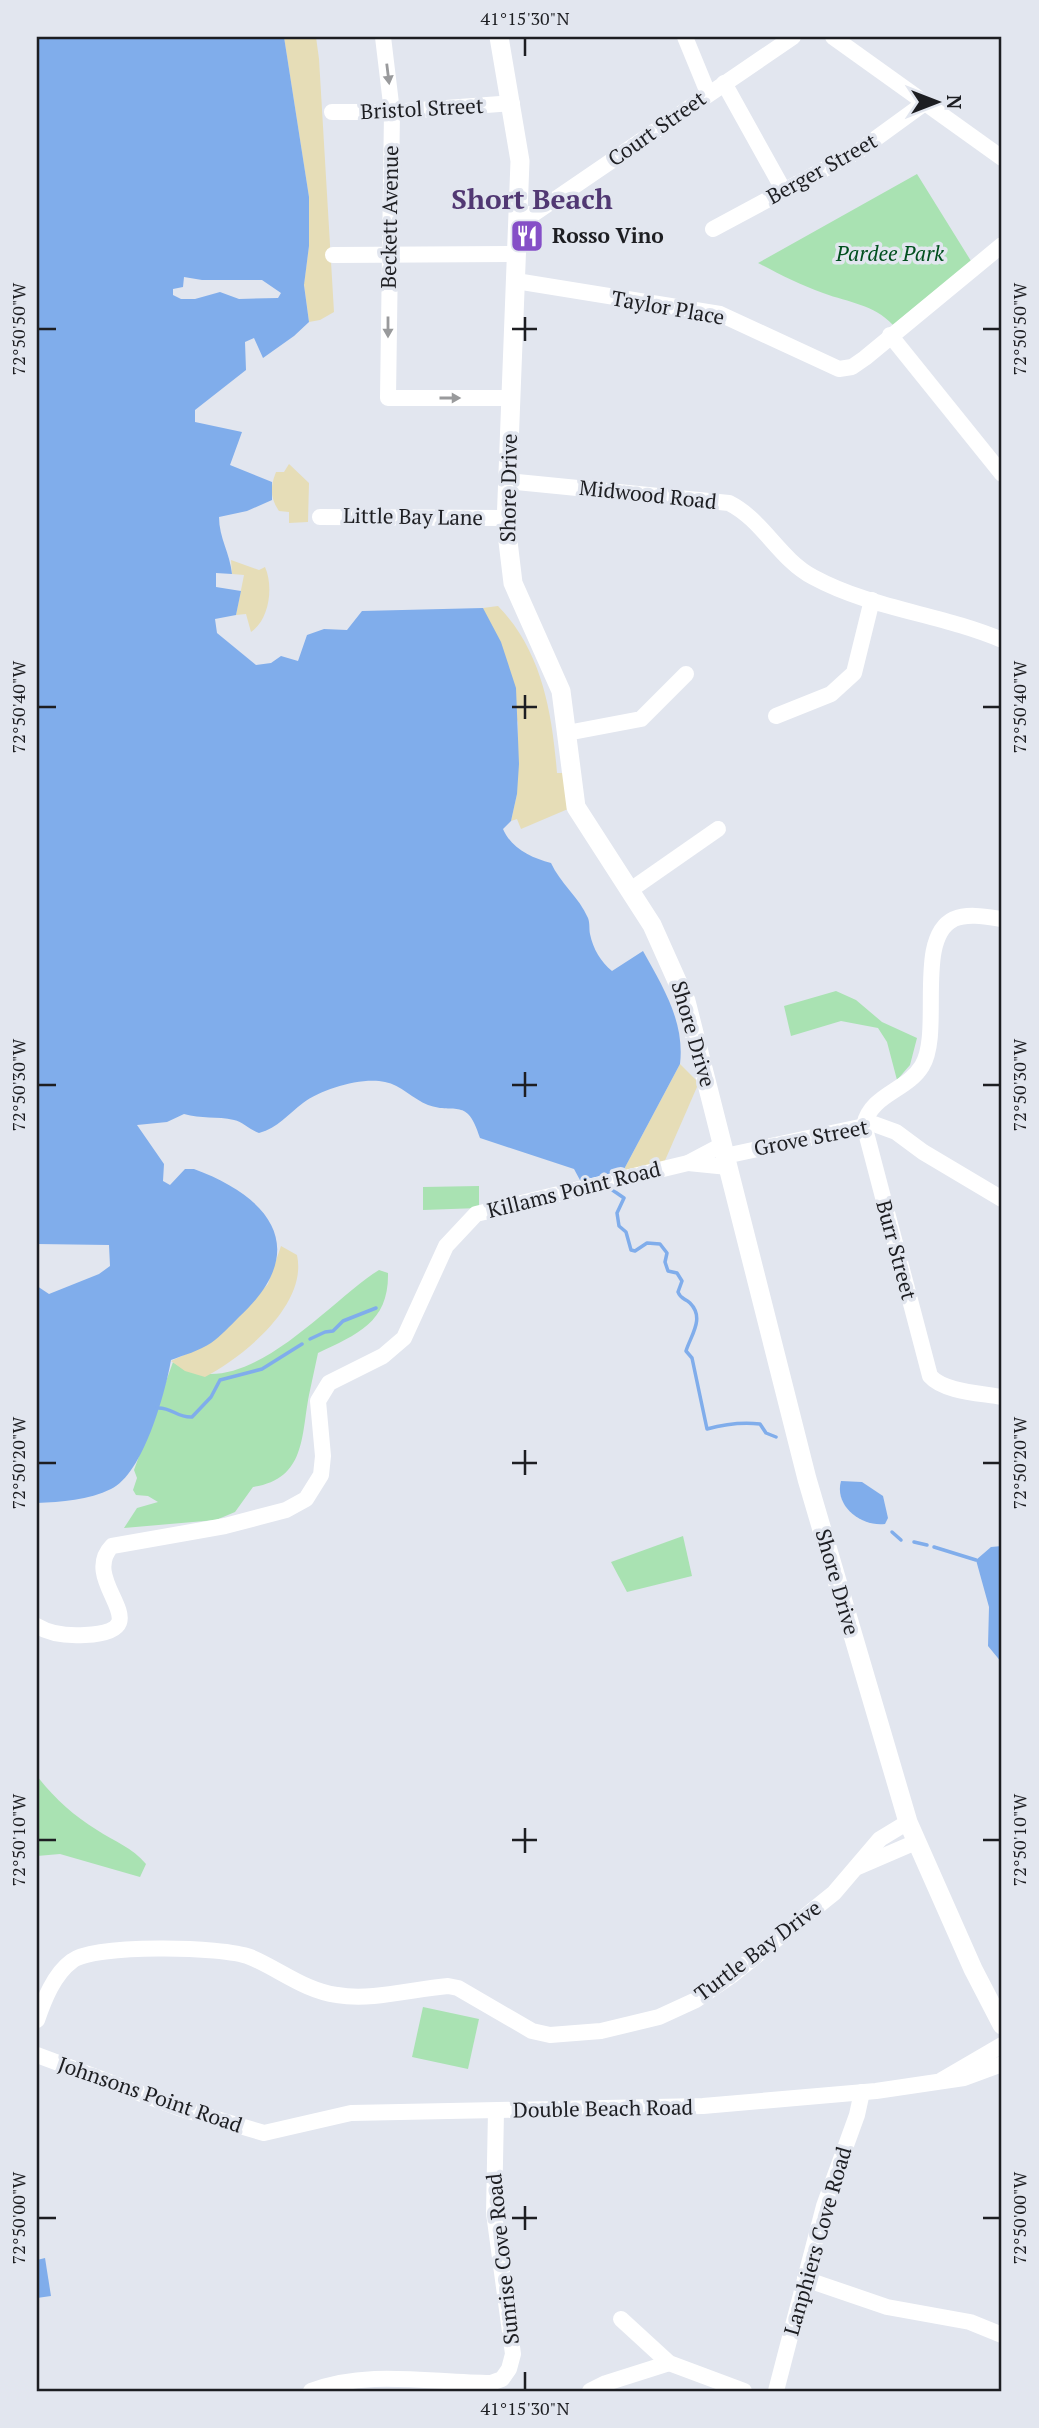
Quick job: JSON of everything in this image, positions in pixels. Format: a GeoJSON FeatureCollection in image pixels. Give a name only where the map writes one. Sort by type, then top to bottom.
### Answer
{"type":"FeatureCollection","features":[{"type":"Feature","properties":{"kind":"main road","name":"Shore Drive"},"geometry":{"type":"LineString","coordinates":[[499,37],[520,161],[506,518],[507,550],[513,583],[557,676],[578,812],[658,936],[680,985],[807,1479],[908,1822],[989,2005],[1002,2025]]}},
{"type":"Feature","properties":{"kind":"street","name":"Beckett Avenue"},"geometry":{"type":"LineString","coordinates":[[383,37],[392,112],[388,398],[511,398]]}},
{"type":"Feature","properties":{"kind":"street"},"geometry":{"type":"LineString","coordinates":[[685,37],[708,93]]}},
{"type":"Feature","properties":{"kind":"street","name":"Court Street"},"geometry":{"type":"LineString","coordinates":[[519,216],[535,213],[793,37]]}},
{"type":"Feature","properties":{"kind":"street"},"geometry":{"type":"LineString","coordinates":[[833,37],[1002,158]]}},
{"type":"Feature","properties":{"kind":"street"},"geometry":{"type":"LineString","coordinates":[[724,83],[784,191]]}},
{"type":"Feature","properties":{"kind":"street","name":"Berger Street"},"geometry":{"type":"LineString","coordinates":[[713,229],[860,150],[926,102]]}},
{"type":"Feature","properties":{"kind":"street","name":"Bristol Street"},"geometry":{"type":"LineString","coordinates":[[332,112],[392,112],[512,103]]}},
{"type":"Feature","properties":{"kind":"street"},"geometry":{"type":"LineString","coordinates":[[1002,266],[997,249],[890,335],[1002,474]]}},
{"type":"Feature","properties":{"kind":"street"},"geometry":{"type":"LineString","coordinates":[[333,255],[517,254]]}},
{"type":"Feature","properties":{"kind":"street","name":"Taylor Place"},"geometry":{"type":"LineString","coordinates":[[516,281],[720,314],[745,323],[829,366],[852,368],[890,335]]}},
{"type":"Feature","properties":{"kind":"street","name":"Midwood Road"},"geometry":{"type":"LineString","coordinates":[[507,481],[729,503],[743,510],[778,549],[810,576],[839,590],[964,625],[1002,640]]}},
{"type":"Feature","properties":{"kind":"street","name":"Little Bay Lane"},"geometry":{"type":"LineString","coordinates":[[320,517],[506,518]]}},
{"type":"Feature","properties":{"kind":"street"},"geometry":{"type":"LineString","coordinates":[[776,716],[831,694],[854,673],[872,600]]}},
{"type":"Feature","properties":{"kind":"street"},"geometry":{"type":"LineString","coordinates":[[567,733],[641,719],[686,674]]}},
{"type":"Feature","properties":{"kind":"street"},"geometry":{"type":"LineString","coordinates":[[629,891],[718,829]]}},
{"type":"Feature","properties":{"kind":"street"},"geometry":{"type":"LineString","coordinates":[[864,1125],[871,1107],[913,1078],[924,1064],[929,1047],[931,973],[943,927],[955,918],[974,916],[1002,919]]}},
{"type":"Feature","properties":{"kind":"street","name":"Grove Street"},"geometry":{"type":"LineString","coordinates":[[725,1156],[864,1125],[881,1125],[1002,1199]]}},
{"type":"Feature","properties":{"kind":"street","name":"Burr Street"},"geometry":{"type":"LineString","coordinates":[[864,1125],[930,1376],[935,1382],[948,1386],[1002,1397]]}},
{"type":"Feature","properties":{"kind":"street","name":"Killams Point Road"},"geometry":{"type":"LineString","coordinates":[[37,1626],[46,1631],[81,1635],[100,1634],[115,1627],[120,1618],[119,1605],[104,1579],[101,1567],[103,1555],[113,1546],[225,1527],[286,1510],[306,1499],[321,1475],[323,1456],[318,1413],[323,1391],[329,1383],[383,1356],[404,1338],[446,1246],[476,1214],[725,1156]]}},
{"type":"Feature","properties":{"kind":"street","name":"Turtle Bay Drive"},"geometry":{"type":"LineString","coordinates":[[37,2020],[58,1977],[71,1961],[84,1954],[113,1950],[211,1950],[248,1956],[308,1987],[339,1996],[448,1986],[468,1992],[532,2031],[566,2035],[601,2031],[659,2017],[696,2000],[807,1916],[858,1867],[866,1853],[880,1839],[908,1822]]}},
{"type":"Feature","properties":{"kind":"street","name":"Turtle Bay Drive"},"geometry":{"type":"LineString","coordinates":[[858,1867],[916,1842]]}},
{"type":"Feature","properties":{"kind":"street","name":"Double Beach Road"},"geometry":{"type":"LineString","coordinates":[[942,2080],[1002,2045]]}},
{"type":"Feature","properties":{"kind":"street","name":"Johnsons Point Road"},"geometry":{"type":"LineString","coordinates":[[37,2055],[179,2108],[264,2133]]}},
{"type":"Feature","properties":{"kind":"street","name":"Double Beach Road"},"geometry":{"type":"LineString","coordinates":[[264,2133],[351,2113],[703,2106],[862,2092],[914,2087],[964,2078],[1002,2064]]}},
{"type":"Feature","properties":{"kind":"street","name":"Lanphiers Cove Road"},"geometry":{"type":"LineString","coordinates":[[776,2391],[824,2206],[858,2115],[862,2092]]}},
{"type":"Feature","properties":{"kind":"street","name":"Sunrise Cove Road"},"geometry":{"type":"LineString","coordinates":[[311,2391],[339,2380],[491,2383],[502,2379],[509,2369],[512,2341],[494,2213],[496,2111]]}},
{"type":"Feature","properties":{"kind":"street"},"geometry":{"type":"LineString","coordinates":[[805,2279],[887,2307],[970,2322],[1002,2335]]}},
{"type":"Feature","properties":{"kind":"street"},"geometry":{"type":"LineString","coordinates":[[621,2319],[669,2363],[744,2391]]}},
{"type":"Feature","properties":{"kind":"street"},"geometry":{"type":"LineString","coordinates":[[590,2391],[606,2383],[669,2363]]}},
{"type":"Feature","properties":{"kind":"green space","name":"Pardee Park"},"geometry":{"type":"Polygon","coordinates":[[[917,174],[971,261],[893,325],[869,308],[823,293],[758,263],[917,174]]]}},
{"type":"Feature","properties":{"kind":"green space"},"geometry":{"type":"Polygon","coordinates":[[[836,991],[856,1000],[882,1022],[917,1038],[910,1065],[897,1080],[887,1042],[878,1028],[841,1021],[791,1036],[784,1006],[836,991]]]}},
{"type":"Feature","properties":{"kind":"green space"},"geometry":{"type":"Polygon","coordinates":[[[479,1186],[479,1208],[423,1210],[423,1187],[479,1186]]]}},
{"type":"Feature","properties":{"kind":"green space"},"geometry":{"type":"Polygon","coordinates":[[[379,1270],[388,1273],[387,1290],[377,1315],[358,1332],[318,1353],[302,1440],[292,1465],[283,1475],[253,1487],[235,1512],[216,1520],[124,1528],[137,1508],[158,1502],[148,1496],[136,1495],[133,1490],[137,1478],[134,1470],[173,1362],[199,1373],[227,1372],[254,1362],[282,1346],[379,1270]]]}},
{"type":"Feature","properties":{"kind":"green space"},"geometry":{"type":"Polygon","coordinates":[[[683,1536],[692,1576],[627,1592],[611,1562],[683,1536]]]}},
{"type":"Feature","properties":{"kind":"green space"},"geometry":{"type":"Polygon","coordinates":[[[37,1776],[72,1812],[141,1858],[146,1864],[140,1877],[60,1854],[37,1856],[37,1776]]]}},
{"type":"Feature","properties":{"kind":"green space"},"geometry":{"type":"Polygon","coordinates":[[[423,2007],[479,2019],[468,2069],[412,2057],[423,2007]]]}},
{"type":"Feature","properties":{"kind":"sand"},"geometry":{"type":"Polygon","coordinates":[[[284,37],[316,37],[319,59],[334,312],[320,320],[309,322],[304,284],[309,246],[309,197],[284,37]]]}},
{"type":"Feature","properties":{"kind":"sand"},"geometry":{"type":"Polygon","coordinates":[[[289,464],[309,483],[308,522],[289,523],[289,512],[279,511],[274,502],[272,488],[276,472],[284,472],[289,464]]]}},
{"type":"Feature","properties":{"kind":"sand"},"geometry":{"type":"Polygon","coordinates":[[[231,560],[259,570],[265,567],[268,575],[266,611],[251,632],[246,614],[236,615],[244,575],[232,574],[231,560]]]}},
{"type":"Feature","properties":{"kind":"sand"},"geometry":{"type":"Polygon","coordinates":[[[498,606],[525,642],[535,663],[548,705],[557,773],[563,773],[568,809],[521,829],[517,819],[511,821],[517,794],[518,723],[483,608],[498,606]]]}},
{"type":"Feature","properties":{"kind":"sand"},"geometry":{"type":"Polygon","coordinates":[[[680,1064],[696,1080],[697,1087],[663,1165],[622,1173],[680,1064]]]}},
{"type":"Feature","properties":{"kind":"sand"},"geometry":{"type":"Polygon","coordinates":[[[281,1246],[297,1255],[298,1274],[293,1292],[283,1310],[254,1343],[205,1377],[185,1371],[171,1361],[210,1343],[268,1284],[281,1246]]]}},
{"type":"Feature","properties":{"kind":"water"},"geometry":{"type":"Polygon","coordinates":[[[37,37],[284,37],[309,197],[309,246],[304,285],[309,322],[263,358],[254,338],[245,342],[246,370],[195,410],[195,422],[242,432],[230,465],[272,482],[272,500],[247,511],[219,517],[232,574],[216,573],[216,587],[241,591],[236,615],[215,619],[217,633],[256,665],[271,663],[281,656],[298,661],[307,635],[324,629],[347,630],[362,611],[483,608],[501,642],[516,688],[519,764],[517,794],[511,821],[503,829],[511,842],[522,851],[551,863],[584,910],[589,920],[595,950],[612,971],[643,951],[676,1019],[681,1049],[680,1064],[622,1173],[581,1182],[574,1169],[480,1138],[475,1125],[465,1112],[428,1105],[385,1082],[365,1081],[320,1093],[277,1124],[259,1133],[234,1120],[184,1114],[167,1122],[137,1125],[164,1164],[163,1181],[170,1185],[185,1169],[194,1169],[222,1181],[262,1211],[273,1229],[277,1249],[273,1270],[261,1293],[218,1337],[202,1348],[171,1360],[151,1432],[123,1481],[94,1496],[37,1503],[37,1286],[49,1294],[99,1274],[110,1266],[109,1245],[37,1244],[37,37]],[[184,277],[183,287],[173,289],[173,295],[181,299],[195,299],[220,292],[239,299],[278,298],[281,293],[262,280],[202,280],[184,277]]]}},
{"type":"Feature","properties":{"kind":"water"},"geometry":{"type":"Polygon","coordinates":[[[841,1481],[862,1482],[883,1496],[888,1518],[885,1524],[867,1522],[851,1513],[842,1499],[841,1481]]]}},
{"type":"Feature","properties":{"kind":"water"},"geometry":{"type":"Polygon","coordinates":[[[1002,1546],[1002,1663],[988,1646],[989,1607],[976,1560],[991,1547],[1002,1546]]]}},
{"type":"Feature","properties":{"kind":"water"},"geometry":{"type":"Polygon","coordinates":[[[45,2258],[51,2296],[37,2298],[37,2260],[45,2258]]]}},
{"type":"Feature","properties":{"kind":"waterway"},"geometry":{"type":"LineString","coordinates":[[608,1187],[624,1198],[617,1213],[619,1226],[626,1232],[631,1250],[635,1251],[647,1243],[660,1244],[667,1253],[665,1262],[668,1271],[677,1273],[682,1281],[679,1295],[694,1309],[697,1321],[686,1351],[692,1358],[707,1429],[733,1424],[760,1424],[766,1433],[776,1437]]}},
{"type":"Feature","properties":{"kind":"waterway"},"geometry":{"type":"LineString","coordinates":[[310,1339],[333,1331],[343,1321],[376,1308]]}},
{"type":"Feature","properties":{"kind":"waterway"},"geometry":{"type":"LineString","coordinates":[[157,1408],[192,1417],[211,1397],[220,1380],[262,1369],[302,1344]]}},
{"type":"Feature","properties":{"kind":"waterway"},"geometry":{"type":"LineString","coordinates":[[892,1532],[901,1540]]}},
{"type":"Feature","properties":{"kind":"waterway"},"geometry":{"type":"LineString","coordinates":[[914,1542],[927,1545]]}},
{"type":"Feature","properties":{"kind":"waterway"},"geometry":{"type":"LineString","coordinates":[[934,1547],[976,1560]]}},
{"type":"Feature","properties":{"kind":"place","name":"Rosso Vino"},"geometry":{"type":"Point","coordinates":[527,236]}},
{"type":"Feature","properties":{"kind":"district","name":"Short Beach"},"geometry":{"type":"Point","coordinates":[532,199]}}]}
